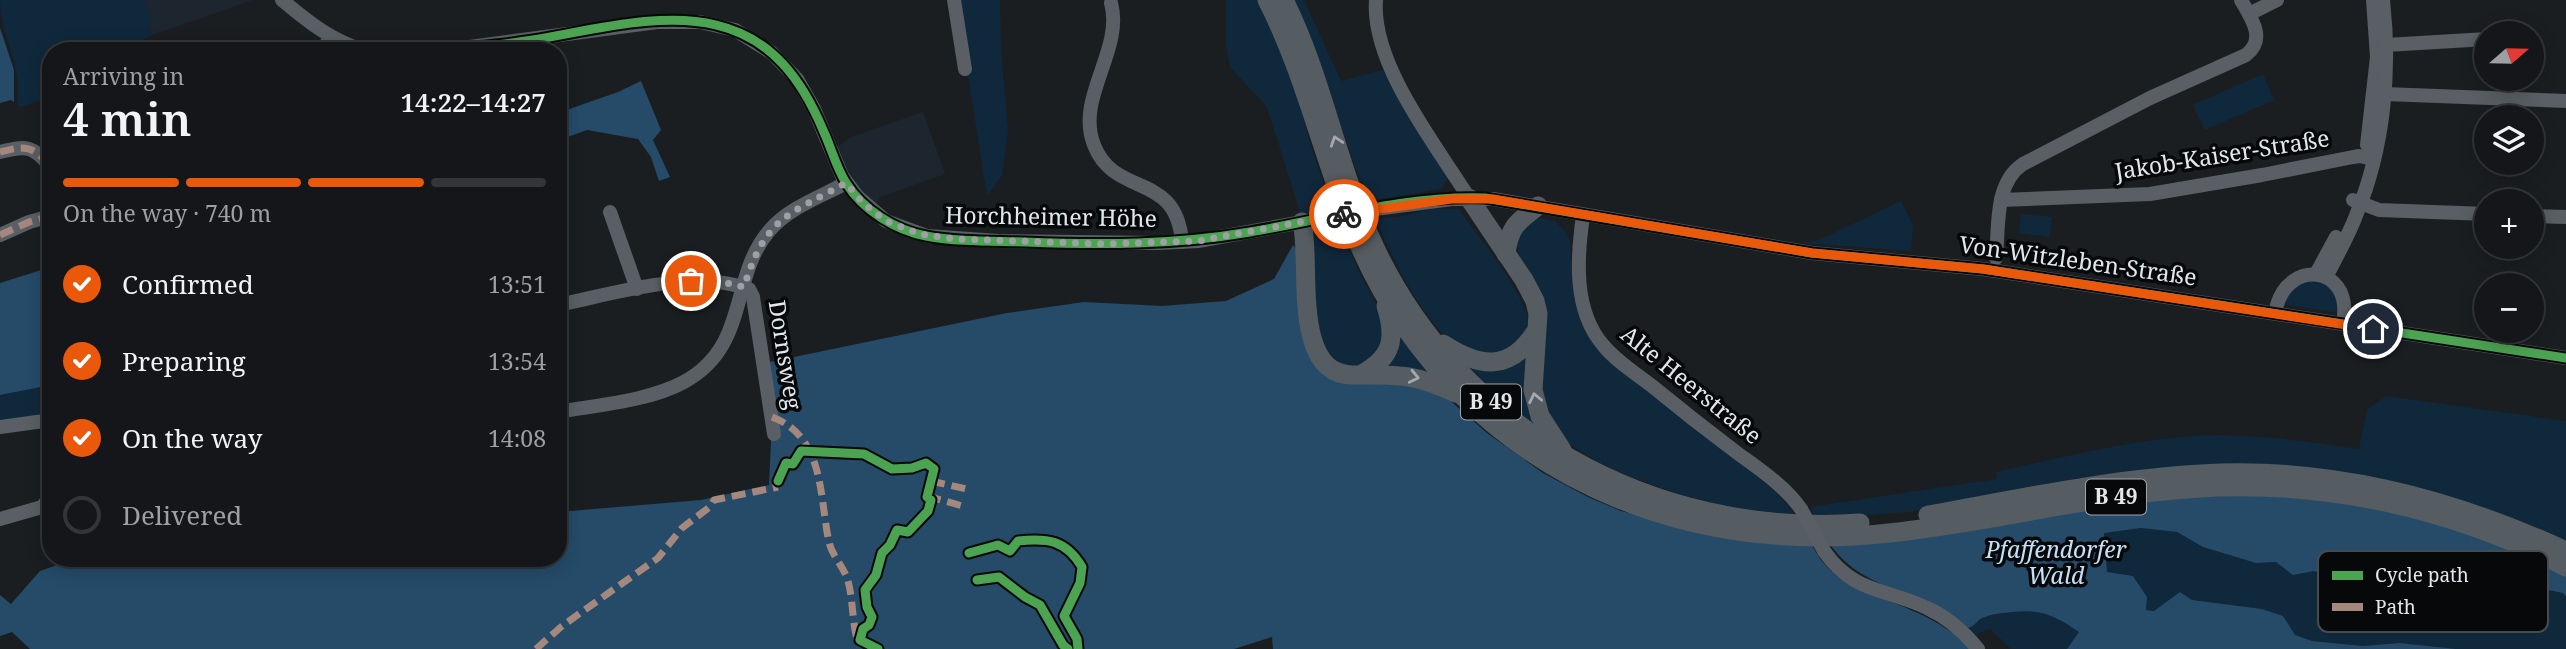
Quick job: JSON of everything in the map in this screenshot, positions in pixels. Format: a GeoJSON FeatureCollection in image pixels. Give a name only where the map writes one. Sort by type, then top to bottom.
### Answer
{"type":"FeatureCollection","features":[{"type":"Feature","properties":{"kind":"highway","name":"B 49"},"geometry":{"type":"LineString","coordinates":[[1267,0],[1294,61],[1348,222],[1382,292],[1419,345],[1464,397],[1523,446],[1578,480],[1615,497],[1659,514],[1722,530],[1794,538],[1850,537],[1927,528],[2167,490],[2203,487],[2276,488],[2353,496],[2405,507],[2481,530],[2529,551]]}},
{"type":"Feature","properties":{"kind":"highway","name":"B 49"},"geometry":{"type":"LineString","coordinates":[[1283,0],[1306,51],[1369,236],[1395,285],[1428,334],[1486,397],[1531,435],[1566,457],[1622,484],[1685,507],[1739,519],[1798,525],[1900,519],[2165,477],[2242,472],[2316,476],[2409,493],[2449,504],[2566,551]]}},
{"type":"Feature","properties":{"kind":"highway"},"geometry":{"type":"LineString","coordinates":[[1469,198],[1535,301],[1538,314],[1532,380],[1535,399],[1545,426],[1566,457]]}},
{"type":"Feature","properties":{"kind":"highway"},"geometry":{"type":"LineString","coordinates":[[1506,254],[1508,239],[1514,226],[1538,206]]}},
{"type":"Feature","properties":{"kind":"highway"},"geometry":{"type":"LineString","coordinates":[[1303,222],[1313,348],[1319,358],[1332,370],[1348,375],[1409,376],[1434,383],[1464,397]]}},
{"type":"Feature","properties":{"kind":"highway"},"geometry":{"type":"LineString","coordinates":[[1362,374],[1381,360],[1392,340],[1382,292]]}},
{"type":"Feature","properties":{"kind":"highway"},"geometry":{"type":"LineString","coordinates":[[1428,334],[1461,355],[1491,363],[1506,360],[1518,353],[1536,331]]}},
{"type":"Feature","properties":{"kind":"highway","name":"B 49"},"geometry":{"type":"LineString","coordinates":[[2548,559],[2566,567]]}},
{"type":"Feature","properties":{"kind":"street"},"geometry":{"type":"LineString","coordinates":[[282,0],[312,25],[344,42]]}},
{"type":"Feature","properties":{"kind":"street"},"geometry":{"type":"LineString","coordinates":[[954,0],[965,69]]}},
{"type":"Feature","properties":{"kind":"street"},"geometry":{"type":"LineString","coordinates":[[1376,0],[1376,19],[1381,42],[1392,72],[1469,198],[1538,206],[1583,216]]}},
{"type":"Feature","properties":{"kind":"street"},"geometry":{"type":"LineString","coordinates":[[1996,258],[2001,200],[2008,177],[2023,164],[2150,98],[2246,55],[2254,47],[2257,37],[2255,26],[2241,0]]}},
{"type":"Feature","properties":{"kind":"street"},"geometry":{"type":"LineString","coordinates":[[2249,14],[2277,0]]}},
{"type":"Feature","properties":{"kind":"street"},"geometry":{"type":"LineString","coordinates":[[2373,0],[2380,94]]}},
{"type":"Feature","properties":{"kind":"street"},"geometry":{"type":"LineString","coordinates":[[2321,275],[2357,202],[2369,158],[2386,45],[2383,0]]}},
{"type":"Feature","properties":{"kind":"street"},"geometry":{"type":"LineString","coordinates":[[1111,3],[1112,29],[1090,119],[1092,141],[1100,158],[1112,171],[1157,193],[1171,204],[1179,221],[1182,242]]}},
{"type":"Feature","properties":{"kind":"street","name":"Horchheimer Höhe"},"geometry":{"type":"LineString","coordinates":[[507,42],[657,22],[700,22],[735,30],[772,52],[797,79],[814,109],[846,183],[874,213],[900,227],[927,236],[998,242],[1182,242],[1375,209],[1469,198]]}},
{"type":"Feature","properties":{"kind":"street"},"geometry":{"type":"LineString","coordinates":[[328,42],[331,37]]}},
{"type":"Feature","properties":{"kind":"street"},"geometry":{"type":"LineString","coordinates":[[2386,45],[2474,40]]}},
{"type":"Feature","properties":{"kind":"street"},"geometry":{"type":"LineString","coordinates":[[2380,94],[2566,102]]}},
{"type":"Feature","properties":{"kind":"street"},"geometry":{"type":"LineString","coordinates":[[5,150],[34,149],[42,157]]}},
{"type":"Feature","properties":{"kind":"street","name":"Jakob-Kaiser-Straße"},"geometry":{"type":"LineString","coordinates":[[2001,200],[2150,194],[2348,158],[2369,158]]}},
{"type":"Feature","properties":{"kind":"street"},"geometry":{"type":"LineString","coordinates":[[567,410],[660,392],[686,381],[705,365],[727,339],[756,252],[775,225],[795,210],[846,183]]}},
{"type":"Feature","properties":{"kind":"street"},"geometry":{"type":"LineString","coordinates":[[2357,202],[2383,210],[2474,214]]}},
{"type":"Feature","properties":{"kind":"street"},"geometry":{"type":"LineString","coordinates":[[610,212],[637,289]]}},
{"type":"Feature","properties":{"kind":"street","name":"Von-Witzleben-Straße"},"geometry":{"type":"LineString","coordinates":[[1583,216],[1812,253],[1996,271],[2566,358]]}},
{"type":"Feature","properties":{"kind":"street","name":"Alte Heerstraße"},"geometry":{"type":"LineString","coordinates":[[1583,216],[1579,242],[1580,285],[1587,315],[1599,340],[1614,356],[1776,482],[1801,509],[1824,551],[1836,566],[1857,583],[1927,608],[1955,625],[1978,649]]}},
{"type":"Feature","properties":{"kind":"street"},"geometry":{"type":"LineString","coordinates":[[2544,216],[2566,217]]}},
{"type":"Feature","properties":{"kind":"street"},"geometry":{"type":"LineString","coordinates":[[0,235],[42,219]]}},
{"type":"Feature","properties":{"kind":"street"},"geometry":{"type":"LineString","coordinates":[[2277,305],[2288,285],[2303,276],[2321,275],[2335,283],[2342,294],[2344,316]]}},
{"type":"Feature","properties":{"kind":"street"},"geometry":{"type":"LineString","coordinates":[[567,303],[637,289],[702,281],[717,281],[744,287]]}},
{"type":"Feature","properties":{"kind":"street","name":"Dornsweg"},"geometry":{"type":"LineString","coordinates":[[744,287],[749,289],[753,297],[774,434]]}},
{"type":"Feature","properties":{"kind":"street"},"geometry":{"type":"LineString","coordinates":[[0,427],[42,421]]}},
{"type":"Feature","properties":{"kind":"street"},"geometry":{"type":"LineString","coordinates":[[0,519],[42,507]]}},
{"type":"Feature","properties":{"kind":"shaded area"},"geometry":{"type":"Polygon","coordinates":[[[0,0],[145,0],[152,21],[148,23],[152,35],[143,39],[144,42],[42,42],[42,100],[21,107],[17,104],[15,64],[0,0]]]}},
{"type":"Feature","properties":{"kind":"shaded area"},"geometry":{"type":"Polygon","coordinates":[[[145,0],[253,0],[152,35],[148,23],[152,21],[145,0]]]}},
{"type":"Feature","properties":{"kind":"shaded area"},"geometry":{"type":"Polygon","coordinates":[[[956,0],[1000,0],[1008,130],[1002,175],[987,196],[956,0]]]}},
{"type":"Feature","properties":{"kind":"shaded area"},"geometry":{"type":"Polygon","coordinates":[[[1226,0],[1261,0],[1296,87],[1309,140],[1332,208],[1309,213],[1300,212],[1267,107],[1230,67],[1226,46],[1226,0]]]}},
{"type":"Feature","properties":{"kind":"shaded area"},"geometry":{"type":"Polygon","coordinates":[[[1292,0],[1304,0],[1341,81],[1384,70],[1448,178],[1441,189],[1367,201],[1335,108],[1292,0]]]}},
{"type":"Feature","properties":{"kind":"shaded area"},"geometry":{"type":"Polygon","coordinates":[[[2263,74],[2274,100],[2205,130],[2193,105],[2263,74]]]}},
{"type":"Feature","properties":{"kind":"shaded area"},"geometry":{"type":"Polygon","coordinates":[[[923,112],[945,174],[880,197],[875,207],[851,181],[835,149],[851,137],[923,112]]]}},
{"type":"Feature","properties":{"kind":"shaded area"},"geometry":{"type":"Polygon","coordinates":[[[1901,201],[1913,225],[1911,251],[1803,243],[1819,240],[1901,201]]]}},
{"type":"Feature","properties":{"kind":"shaded area"},"geometry":{"type":"Polygon","coordinates":[[[1434,209],[1459,209],[1514,287],[1528,323],[1524,335],[1511,350],[1480,356],[1462,349],[1446,336],[1416,299],[1375,218],[1397,217],[1434,209]]]}},
{"type":"Feature","properties":{"kind":"shaded area"},"geometry":{"type":"Polygon","coordinates":[[[2021,214],[2052,217],[2050,237],[2019,233],[2021,214]]]}},
{"type":"Feature","properties":{"kind":"shaded area"},"geometry":{"type":"Polygon","coordinates":[[[1535,217],[1555,221],[1566,233],[1570,240],[1572,284],[1577,309],[1631,379],[1754,473],[1777,493],[1798,518],[1755,514],[1705,502],[1646,482],[1590,457],[1568,442],[1552,426],[1536,366],[1521,259],[1515,241],[1535,217]]]}},
{"type":"Feature","properties":{"kind":"shaded area"},"geometry":{"type":"Polygon","coordinates":[[[1338,223],[1359,272],[1382,315],[1387,332],[1370,364],[1343,368],[1317,341],[1314,240],[1317,233],[1319,236],[1328,227],[1338,223]]]}},
{"type":"Feature","properties":{"kind":"shaded area"},"geometry":{"type":"Polygon","coordinates":[[[2315,279],[2334,289],[2340,313],[2283,304],[2289,290],[2315,279]]]}},
{"type":"Feature","properties":{"kind":"shaded area"},"geometry":{"type":"Polygon","coordinates":[[[1397,333],[1433,377],[1386,369],[1397,333]]]}},
{"type":"Feature","properties":{"kind":"shaded area"},"geometry":{"type":"Polygon","coordinates":[[[1530,348],[1535,429],[1465,370],[1530,348]]]}},
{"type":"Feature","properties":{"kind":"shaded area"},"geometry":{"type":"Polygon","coordinates":[[[42,387],[42,425],[0,432],[0,395],[42,387]]]}},
{"type":"Feature","properties":{"kind":"shaded area"},"geometry":{"type":"Polygon","coordinates":[[[2386,396],[2566,421],[2566,547],[2121,477],[1909,512],[1816,519],[1810,507],[1997,479],[1996,472],[2167,438],[2213,435],[2255,437],[2359,449],[2367,410],[2386,396]]]}},
{"type":"Feature","properties":{"kind":"shaded area"},"geometry":{"type":"Polygon","coordinates":[[[2142,528],[2177,532],[2203,547],[2256,563],[2276,562],[2293,575],[2318,572],[2318,632],[2548,632],[2548,590],[2563,593],[2566,596],[2566,649],[2456,649],[2400,643],[2363,646],[2312,641],[2295,635],[2262,609],[2192,600],[2180,593],[2154,611],[2146,610],[2107,573],[2104,532],[2142,528]]]}},
{"type":"Feature","properties":{"kind":"shaded area"},"geometry":{"type":"Polygon","coordinates":[[[2033,610],[2053,616],[2080,632],[2067,649],[2011,649],[1990,629],[1979,633],[1977,637],[1968,628],[1981,618],[1993,614],[2033,610]]]}},
{"type":"Feature","properties":{"kind":"green space"},"geometry":{"type":"Polygon","coordinates":[[[0,28],[14,70],[14,102],[11,100],[0,103],[0,28]]]}},
{"type":"Feature","properties":{"kind":"green space"},"geometry":{"type":"Polygon","coordinates":[[[641,81],[661,130],[653,140],[670,177],[659,181],[651,157],[638,139],[587,130],[567,137],[567,110],[641,81]]]}},
{"type":"Feature","properties":{"kind":"green space"},"geometry":{"type":"Polygon","coordinates":[[[1293,245],[1297,250],[1310,353],[1445,396],[1487,433],[1543,473],[1621,511],[1711,534],[1812,545],[1821,560],[1843,580],[1929,618],[1972,649],[1273,649],[1272,637],[1234,649],[30,649],[12,632],[0,636],[0,595],[11,604],[40,571],[51,567],[567,567],[567,511],[701,500],[769,485],[771,443],[765,363],[1007,313],[1084,302],[1162,306],[1226,301],[1274,279],[1293,245]]]}},
{"type":"Feature","properties":{"kind":"green space"},"geometry":{"type":"Polygon","coordinates":[[[42,270],[42,387],[0,395],[0,283],[42,270]]]}},
{"type":"Feature","properties":{"kind":"green space","name":"Pfaffendorfer Wald"},"geometry":{"type":"Polygon","coordinates":[[[2290,494],[2406,510],[2515,551],[2318,551],[2318,572],[2293,575],[2276,562],[2256,563],[2203,547],[2177,532],[2141,528],[2104,533],[2107,572],[2133,576],[2147,597],[2146,610],[2154,611],[2180,592],[2192,600],[2262,609],[2283,616],[2295,635],[2312,641],[2363,646],[2400,643],[2456,649],[2067,649],[2079,632],[2055,618],[2023,611],[1999,613],[1982,618],[1968,628],[1951,615],[1860,572],[1844,560],[1830,544],[2136,499],[2290,494]]]}},
{"type":"Feature","properties":{"kind":"green space","name":"Pfaffendorfer Wald"},"geometry":{"type":"Polygon","coordinates":[[[2548,563],[2566,570],[2566,596],[2548,590],[2548,563]]]}},
{"type":"Feature","properties":{"kind":"marked path"},"geometry":{"type":"LineString","coordinates":[[0,152],[23,148],[34,151],[42,158]]}},
{"type":"Feature","properties":{"kind":"marked path"},"geometry":{"type":"LineString","coordinates":[[0,235],[42,218]]}},
{"type":"Feature","properties":{"kind":"marked path"},"geometry":{"type":"LineString","coordinates":[[772,417],[789,426],[802,438],[811,453],[821,488],[829,542],[848,581],[857,639]]}},
{"type":"Feature","properties":{"kind":"marked path"},"geometry":{"type":"LineString","coordinates":[[931,481],[971,490]]}},
{"type":"Feature","properties":{"kind":"marked path"},"geometry":{"type":"LineString","coordinates":[[536,649],[562,626],[658,558],[682,528],[711,506],[714,500],[778,487]]}},
{"type":"Feature","properties":{"kind":"marked path"},"geometry":{"type":"LineString","coordinates":[[927,496],[966,507]]}},
{"type":"Feature","properties":{"kind":"cycle path"},"geometry":{"type":"LineString","coordinates":[[521,42],[649,21],[695,21],[736,31],[769,51],[795,78],[815,112],[842,177],[861,202],[892,224],[914,233],[938,238],[1081,244],[1166,242],[1250,232],[1396,204],[1485,198],[1812,253],[1983,269],[2566,358]]}},
{"type":"Feature","properties":{"kind":"cycle path"},"geometry":{"type":"LineString","coordinates":[[778,481],[786,463],[793,464],[801,451],[864,454],[892,469],[912,468],[926,463],[934,469],[927,497],[931,500],[928,511],[908,532],[897,530],[890,545],[882,553],[876,575],[865,590],[867,607],[872,617],[869,625],[863,629],[860,640],[878,649]]}},
{"type":"Feature","properties":{"kind":"cycle path"},"geometry":{"type":"LineString","coordinates":[[969,553],[998,545],[1010,551],[1018,541],[1029,540],[1055,543],[1069,551],[1082,567],[1080,583],[1064,616],[1077,639],[1078,649]]}},
{"type":"Feature","properties":{"kind":"cycle path"},"geometry":{"type":"LineString","coordinates":[[977,580],[999,577],[1040,605],[1068,649]]}},
{"type":"Feature","properties":{"kind":"way so far"},"geometry":{"type":"LineString","coordinates":[[691,281],[717,281],[744,287],[756,252],[775,225],[795,210],[846,183],[874,213],[908,231],[938,238],[998,242],[1106,244],[1198,241],[1344,214]]}},
{"type":"Feature","properties":{"kind":"route"},"geometry":{"type":"LineString","coordinates":[[1344,214],[1452,199],[1493,199],[1812,253],[1983,269],[2373,329]]}}]}
